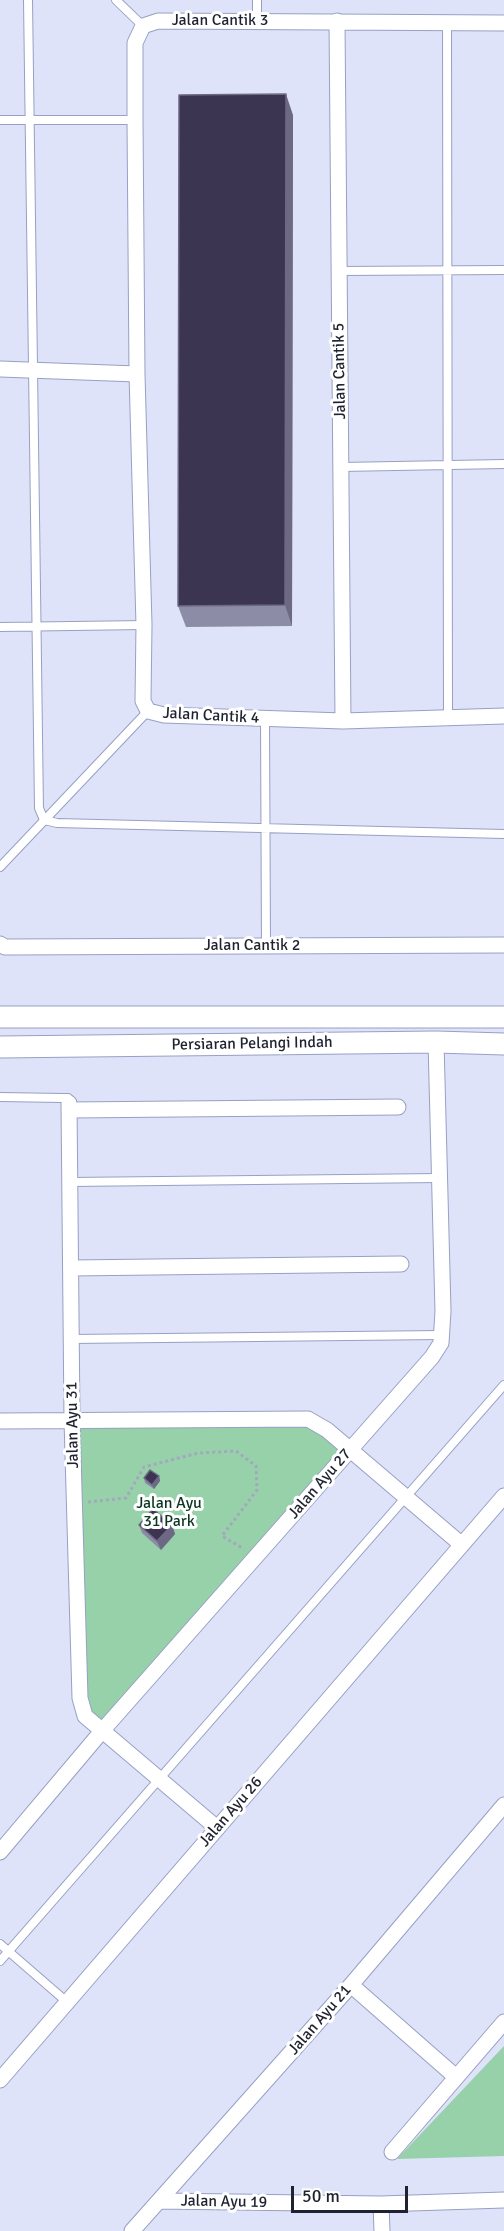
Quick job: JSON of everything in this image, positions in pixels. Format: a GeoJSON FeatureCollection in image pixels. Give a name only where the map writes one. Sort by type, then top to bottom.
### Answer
{"type":"FeatureCollection","features":[{"type":"Feature","properties":{"kind":"main road","name":"Persiaran Pelangi Indah"},"geometry":{"type":"LineString","coordinates":[[0,1017],[504,1017]]}},
{"type":"Feature","properties":{"kind":"main road","name":"Persiaran Pelangi Indah"},"geometry":{"type":"LineString","coordinates":[[0,1047],[436,1042],[504,1044]]}},
{"type":"Feature","properties":{"kind":"street","name":"Jalan Cantik 3"},"geometry":{"type":"LineString","coordinates":[[143,26],[158,21],[504,23]]}},
{"type":"Feature","properties":{"kind":"street","name":"Jalan Cantik 5"},"geometry":{"type":"LineString","coordinates":[[337,21],[343,721]]}},
{"type":"Feature","properties":{"kind":"street"},"geometry":{"type":"LineString","coordinates":[[0,369],[137,374],[135,43],[143,26]]}},
{"type":"Feature","properties":{"kind":"street","name":"Jalan Cantik 4"},"geometry":{"type":"LineString","coordinates":[[137,374],[144,625],[143,701],[148,711],[164,715],[343,721],[504,716]]}},
{"type":"Feature","properties":{"kind":"street","name":"Jalan Cantik 2"},"geometry":{"type":"LineString","coordinates":[[0,944],[5,946],[504,945]]}},
{"type":"Feature","properties":{"kind":"street","name":"Jalan Ayu 27"},"geometry":{"type":"LineString","coordinates":[[0,1852],[102,1731],[432,1357],[441,1343],[443,1311],[436,1042]]}},
{"type":"Feature","properties":{"kind":"street"},"geometry":{"type":"LineString","coordinates":[[70,1107],[398,1107]]}},
{"type":"Feature","properties":{"kind":"street","name":"Jalan Ayu 31"},"geometry":{"type":"LineString","coordinates":[[70,1107],[72,1420],[80,1698],[85,1716],[217,1828]]}},
{"type":"Feature","properties":{"kind":"street"},"geometry":{"type":"LineString","coordinates":[[71,1268],[401,1264]]}},
{"type":"Feature","properties":{"kind":"street"},"geometry":{"type":"LineString","coordinates":[[0,1421],[308,1419],[327,1430],[462,1545]]}},
{"type":"Feature","properties":{"kind":"street","name":"Jalan Ayu 26"},"geometry":{"type":"LineString","coordinates":[[0,2080],[504,1496]]}},
{"type":"Feature","properties":{"kind":"street","name":"Jalan Ayu 21"},"geometry":{"type":"LineString","coordinates":[[132,2231],[351,1985],[504,1805]]}},
{"type":"Feature","properties":{"kind":"street"},"geometry":{"type":"LineString","coordinates":[[351,1985],[456,2077]]}},
{"type":"Feature","properties":{"kind":"street"},"geometry":{"type":"LineString","coordinates":[[392,2152],[504,2022]]}},
{"type":"Feature","properties":{"kind":"street","name":"Jalan Ayu 19"},"geometry":{"type":"LineString","coordinates":[[160,2201],[381,2204],[504,2199]]}},
{"type":"Feature","properties":{"kind":"street"},"geometry":{"type":"LineString","coordinates":[[381,2204],[382,2231]]}},
{"type":"Feature","properties":{"kind":"lane"},"geometry":{"type":"LineString","coordinates":[[28,0],[39,808],[44,820]]}},
{"type":"Feature","properties":{"kind":"lane"},"geometry":{"type":"LineString","coordinates":[[116,0],[143,26]]}},
{"type":"Feature","properties":{"kind":"lane"},"geometry":{"type":"LineString","coordinates":[[257,0],[257,21]]}},
{"type":"Feature","properties":{"kind":"lane"},"geometry":{"type":"LineString","coordinates":[[447,22],[448,717]]}},
{"type":"Feature","properties":{"kind":"lane"},"geometry":{"type":"LineString","coordinates":[[0,120],[135,120]]}},
{"type":"Feature","properties":{"kind":"lane"},"geometry":{"type":"LineString","coordinates":[[339,271],[504,270]]}},
{"type":"Feature","properties":{"kind":"lane"},"geometry":{"type":"LineString","coordinates":[[341,467],[504,464]]}},
{"type":"Feature","properties":{"kind":"lane"},"geometry":{"type":"LineString","coordinates":[[0,627],[144,625]]}},
{"type":"Feature","properties":{"kind":"lane"},"geometry":{"type":"LineString","coordinates":[[0,867],[148,711]]}},
{"type":"Feature","properties":{"kind":"lane"},"geometry":{"type":"LineString","coordinates":[[265,718],[266,946]]}},
{"type":"Feature","properties":{"kind":"lane"},"geometry":{"type":"LineString","coordinates":[[44,820],[57,823],[504,834]]}},
{"type":"Feature","properties":{"kind":"lane"},"geometry":{"type":"LineString","coordinates":[[0,1097],[68,1098],[70,1107]]}},
{"type":"Feature","properties":{"kind":"lane"},"geometry":{"type":"LineString","coordinates":[[70,1182],[440,1178]]}},
{"type":"Feature","properties":{"kind":"lane"},"geometry":{"type":"LineString","coordinates":[[71,1339],[441,1335]]}},
{"type":"Feature","properties":{"kind":"lane"},"geometry":{"type":"LineString","coordinates":[[0,1961],[504,1385]]}},
{"type":"Feature","properties":{"kind":"lane"},"geometry":{"type":"LineString","coordinates":[[0,1944],[67,2002]]}},
{"type":"Feature","properties":{"kind":"path"},"geometry":{"type":"LineString","coordinates":[[101,1502],[126,1498],[144,1467],[198,1453],[236,1451],[256,1466],[257,1490],[222,1536],[256,1557]]}},
{"type":"Feature","properties":{"kind":"green space","name":"Jalan Ayu 31 Park"},"geometry":{"type":"Polygon","coordinates":[[[303,1425],[323,1435],[340,1451],[100,1723],[91,1715],[86,1697],[78,1426],[303,1425]]]}},
{"type":"Feature","properties":{"kind":"green space"},"geometry":{"type":"Polygon","coordinates":[[[504,2046],[504,2156],[397,2159],[504,2046]]]}},
{"type":"Feature","properties":{"kind":"building"},"geometry":{"type":"Polygon","coordinates":[[[286,94],[285,605],[178,606],[179,95],[286,94]]]}},
{"type":"Feature","properties":{"kind":"building"},"geometry":{"type":"Polygon","coordinates":[[[150,1470],[159,1476],[152,1485],[144,1478],[150,1470]]]}},
{"type":"Feature","properties":{"kind":"building"},"geometry":{"type":"Polygon","coordinates":[[[153,1509],[172,1525],[157,1541],[139,1525],[153,1509]]]}}]}
